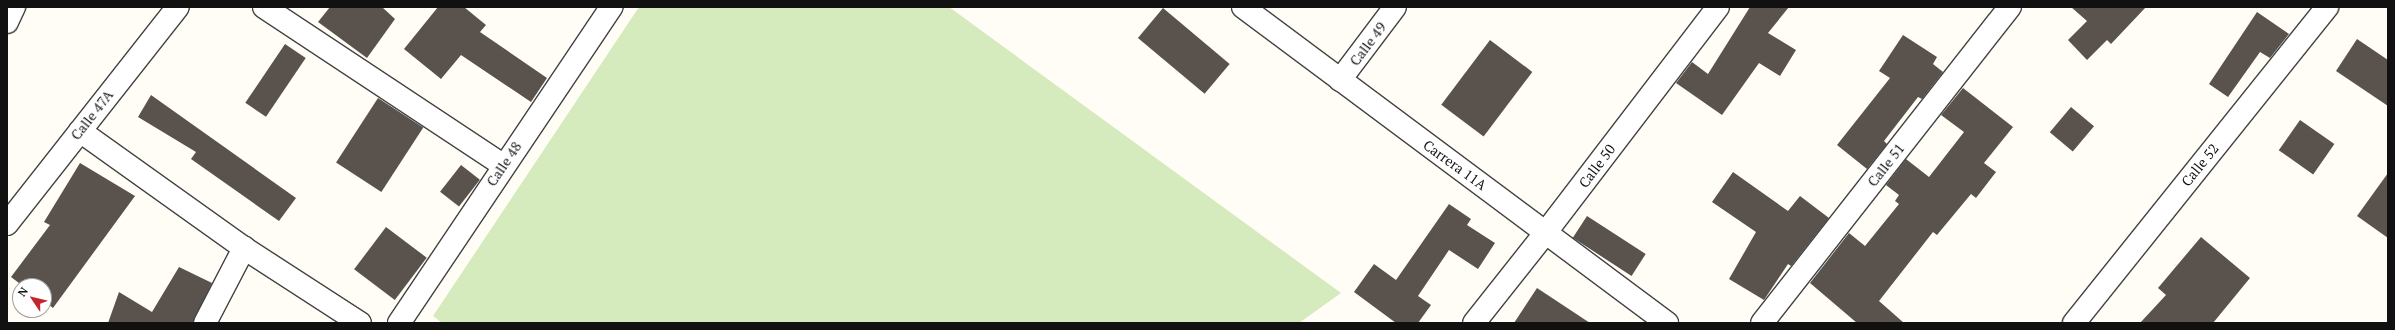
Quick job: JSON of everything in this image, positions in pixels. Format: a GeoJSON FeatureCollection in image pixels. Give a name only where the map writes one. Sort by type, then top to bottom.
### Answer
{"type":"FeatureCollection","features":[{"type":"Feature","properties":{"kind":"street"},"geometry":{"type":"LineString","coordinates":[[7,22],[14,7]]}},
{"type":"Feature","properties":{"kind":"street","name":"Calle 47A"},"geometry":{"type":"LineString","coordinates":[[7,224],[178,7]]}},
{"type":"Feature","properties":{"kind":"street"},"geometry":{"type":"LineString","coordinates":[[264,7],[503,165]]}},
{"type":"Feature","properties":{"kind":"street","name":"Calle 48"},"geometry":{"type":"LineString","coordinates":[[399,323],[503,165],[611,7]]}},
{"type":"Feature","properties":{"kind":"street","name":"Carrera 11A"},"geometry":{"type":"LineString","coordinates":[[1243,7],[1667,323]]}},
{"type":"Feature","properties":{"kind":"street","name":"Calle 49"},"geometry":{"type":"LineString","coordinates":[[1340,80],[1395,7]]}},
{"type":"Feature","properties":{"kind":"street","name":"Calle 50"},"geometry":{"type":"LineString","coordinates":[[1474,323],[1546,232],[1718,7]]}},
{"type":"Feature","properties":{"kind":"street","name":"Calle 51"},"geometry":{"type":"LineString","coordinates":[[1762,323],[2010,7]]}},
{"type":"Feature","properties":{"kind":"street","name":"Calle 52"},"geometry":{"type":"LineString","coordinates":[[2074,323],[2327,7]]}},
{"type":"Feature","properties":{"kind":"street"},"geometry":{"type":"LineString","coordinates":[[80,131],[244,248],[360,323]]}},
{"type":"Feature","properties":{"kind":"street"},"geometry":{"type":"LineString","coordinates":[[205,323],[244,248]]}},
{"type":"Feature","properties":{"kind":"green space"},"geometry":{"type":"Polygon","coordinates":[[[639,7],[949,7],[1341,293],[1299,323],[442,323],[433,316],[639,7]]]}},
{"type":"Feature","properties":{"kind":"building"},"geometry":{"type":"Polygon","coordinates":[[[330,7],[382,7],[395,19],[367,58],[318,22],[330,7]]]}},
{"type":"Feature","properties":{"kind":"building"},"geometry":{"type":"Polygon","coordinates":[[[438,7],[464,7],[486,25],[480,32],[547,78],[531,102],[461,55],[441,79],[404,49],[438,7]]]}},
{"type":"Feature","properties":{"kind":"building"},"geometry":{"type":"Polygon","coordinates":[[[1750,7],[1789,7],[1768,33],[1796,50],[1780,76],[1759,63],[1722,115],[1676,83],[1692,62],[1708,74],[1750,7]]]}},
{"type":"Feature","properties":{"kind":"building"},"geometry":{"type":"Polygon","coordinates":[[[2071,7],[2146,7],[2111,44],[2107,40],[2087,60],[2068,40],[2087,21],[2071,7]]]}},
{"type":"Feature","properties":{"kind":"building"},"geometry":{"type":"Polygon","coordinates":[[[1163,8],[1230,64],[1205,94],[1138,38],[1163,8]]]}},
{"type":"Feature","properties":{"kind":"building"},"geometry":{"type":"Polygon","coordinates":[[[2257,12],[2289,34],[2270,58],[2260,52],[2228,97],[2209,84],[2257,12]]]}},
{"type":"Feature","properties":{"kind":"building"},"geometry":{"type":"Polygon","coordinates":[[[1903,35],[1937,57],[1933,64],[1943,72],[1922,99],[1918,97],[1884,141],[1887,144],[1867,169],[1837,145],[1890,78],[1879,71],[1903,35]]]}},
{"type":"Feature","properties":{"kind":"building"},"geometry":{"type":"Polygon","coordinates":[[[2357,39],[2388,60],[2388,106],[2336,71],[2357,39]]]}},
{"type":"Feature","properties":{"kind":"building"},"geometry":{"type":"Polygon","coordinates":[[[1490,40],[1532,72],[1484,137],[1441,105],[1490,40]]]}},
{"type":"Feature","properties":{"kind":"building"},"geometry":{"type":"Polygon","coordinates":[[[285,44],[306,58],[266,117],[245,103],[285,44]]]}},
{"type":"Feature","properties":{"kind":"building"},"geometry":{"type":"Polygon","coordinates":[[[1963,88],[2013,127],[1984,163],[1996,172],[1976,198],[1971,194],[1937,235],[1933,232],[1879,301],[1904,323],[1857,323],[1810,283],[1849,233],[1865,246],[1899,204],[1895,201],[1899,195],[1886,185],[1906,159],[1929,177],[1964,132],[1941,115],[1963,88]]]}},
{"type":"Feature","properties":{"kind":"building"},"geometry":{"type":"Polygon","coordinates":[[[151,95],[296,198],[279,221],[191,159],[196,152],[138,117],[151,95]]]}},
{"type":"Feature","properties":{"kind":"building"},"geometry":{"type":"Polygon","coordinates":[[[378,98],[423,127],[381,192],[336,163],[378,98]]]}},
{"type":"Feature","properties":{"kind":"building"},"geometry":{"type":"Polygon","coordinates":[[[2071,107],[2094,126],[2073,152],[2050,132],[2071,107]]]}},
{"type":"Feature","properties":{"kind":"building"},"geometry":{"type":"Polygon","coordinates":[[[2300,120],[2334,144],[2313,174],[2279,150],[2300,120]]]}},
{"type":"Feature","properties":{"kind":"building"},"geometry":{"type":"Polygon","coordinates":[[[80,163],[135,196],[53,308],[52,278],[11,277],[50,225],[44,222],[80,163]]]}},
{"type":"Feature","properties":{"kind":"building"},"geometry":{"type":"Polygon","coordinates":[[[461,165],[480,180],[459,207],[440,192],[461,165]]]}},
{"type":"Feature","properties":{"kind":"building"},"geometry":{"type":"Polygon","coordinates":[[[1733,172],[1788,211],[1800,196],[1829,218],[1791,266],[1788,264],[1764,300],[1729,279],[1756,232],[1712,202],[1733,172]]]}},
{"type":"Feature","properties":{"kind":"building"},"geometry":{"type":"Polygon","coordinates":[[[2388,173],[2388,238],[2357,216],[2388,173]]]}},
{"type":"Feature","properties":{"kind":"building"},"geometry":{"type":"Polygon","coordinates":[[[1449,204],[1471,219],[1467,225],[1495,243],[1478,269],[1449,250],[1418,296],[1431,305],[1418,323],[1396,323],[1354,292],[1374,264],[1396,280],[1449,204]]]}},
{"type":"Feature","properties":{"kind":"building"},"geometry":{"type":"Polygon","coordinates":[[[1587,216],[1646,254],[1632,276],[1573,238],[1587,216]]]}},
{"type":"Feature","properties":{"kind":"building"},"geometry":{"type":"Polygon","coordinates":[[[386,227],[427,258],[395,300],[354,269],[386,227]]]}},
{"type":"Feature","properties":{"kind":"building"},"geometry":{"type":"Polygon","coordinates":[[[2201,237],[2250,278],[2213,323],[2140,323],[2166,295],[2158,288],[2201,237]]]}},
{"type":"Feature","properties":{"kind":"building"},"geometry":{"type":"Polygon","coordinates":[[[179,267],[212,283],[193,323],[108,323],[119,292],[152,312],[179,267]]]}},
{"type":"Feature","properties":{"kind":"building"},"geometry":{"type":"Polygon","coordinates":[[[1537,288],[1590,323],[1514,323],[1537,288]]]}}]}
